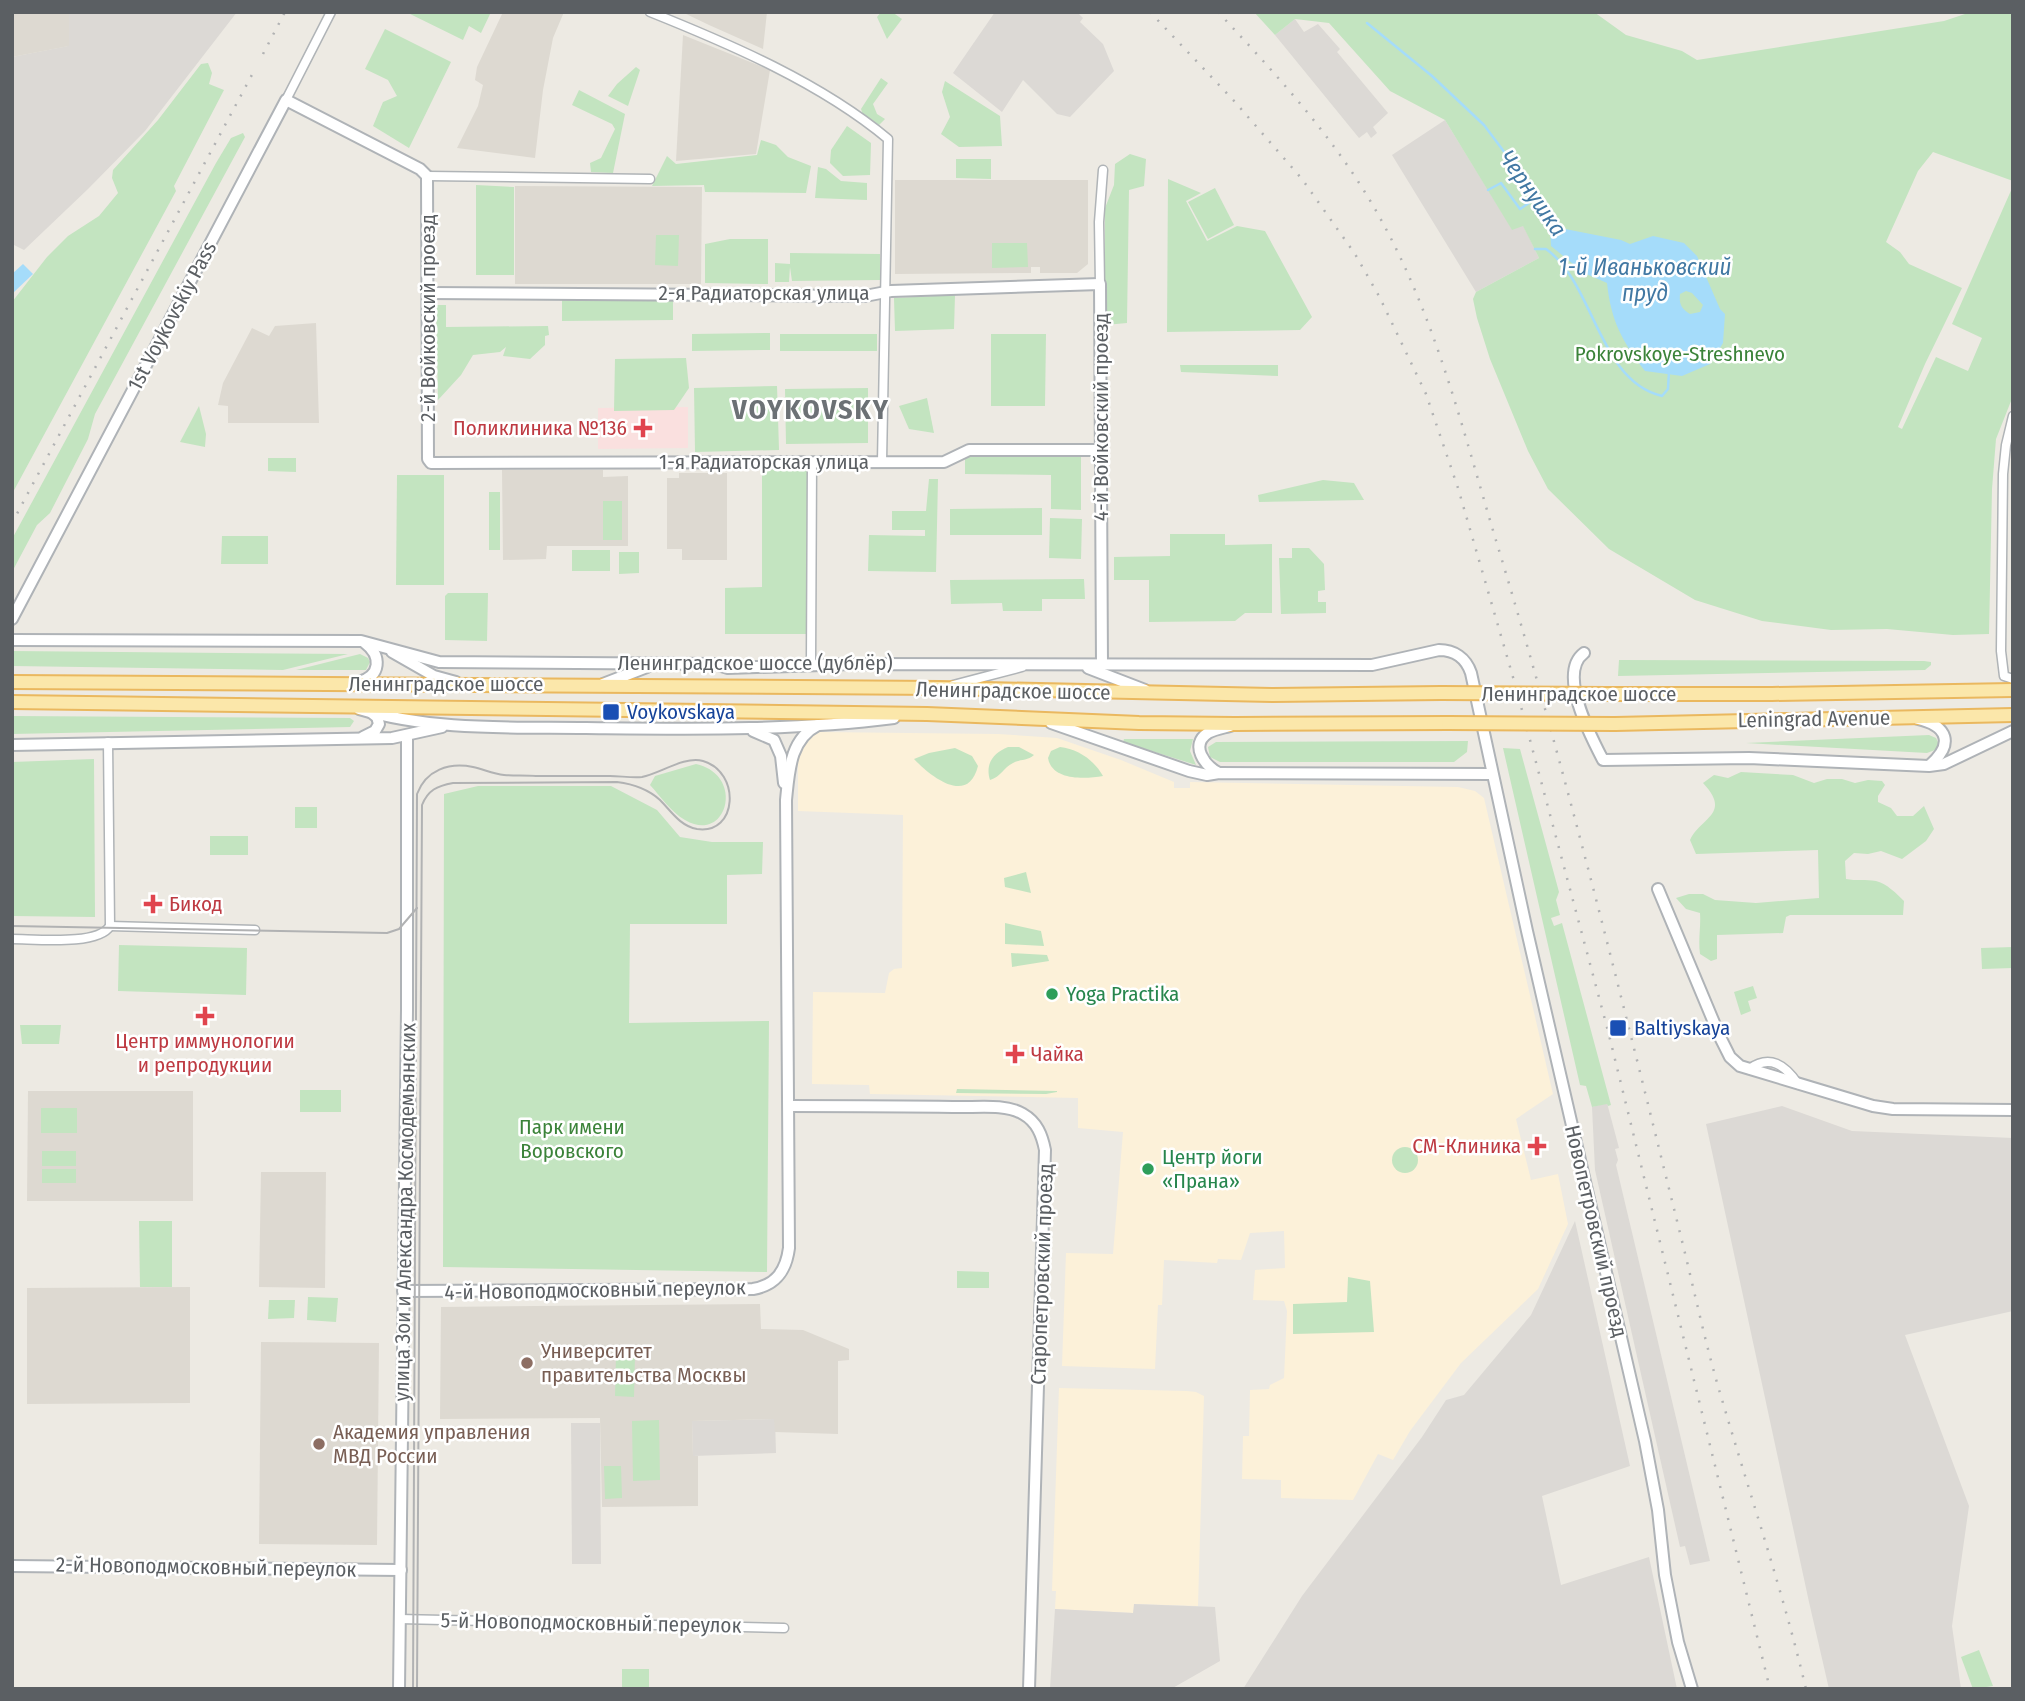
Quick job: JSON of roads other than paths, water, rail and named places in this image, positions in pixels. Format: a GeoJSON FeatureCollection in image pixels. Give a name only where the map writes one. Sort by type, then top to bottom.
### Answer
{"type":"FeatureCollection","features":[{"type":"Feature","properties":{"kind":"main road","name":"Ленинградское шоссе"},"geometry":{"type":"LineString","coordinates":[[12,682],[940,688],[1157,694],[1772,694],[2013,690]]}},
{"type":"Feature","properties":{"kind":"main road","name":"Ленинградское шоссе"},"geometry":{"type":"LineString","coordinates":[[12,702],[927,714],[1024,716],[1139,723],[1615,724]]}},
{"type":"Feature","properties":{"kind":"main road","name":"Leningrad Avenue"},"geometry":{"type":"LineString","coordinates":[[1615,724],[2013,715]]}},
{"type":"Feature","properties":{"kind":"street","name":"1st Voykovskiy Pass"},"geometry":{"type":"LineString","coordinates":[[12,620],[331,12]]}},
{"type":"Feature","properties":{"kind":"street"},"geometry":{"type":"LineString","coordinates":[[650,12],[733,47],[781,71],[850,112],[888,139],[882,462]]}},
{"type":"Feature","properties":{"kind":"street"},"geometry":{"type":"LineString","coordinates":[[286,100],[420,169],[427,176],[650,179]]}},
{"type":"Feature","properties":{"kind":"street","name":"4-й Войковский проезд"},"geometry":{"type":"LineString","coordinates":[[1102,664],[1099,222],[1103,170]]}},
{"type":"Feature","properties":{"kind":"street","name":"2-й Войковский проезд"},"geometry":{"type":"LineString","coordinates":[[427,176],[428,459]]}},
{"type":"Feature","properties":{"kind":"street","name":"2-я Радиаторская улица"},"geometry":{"type":"LineString","coordinates":[[428,293],[865,296],[885,292],[1100,284]]}},
{"type":"Feature","properties":{"kind":"street"},"geometry":{"type":"LineString","coordinates":[[2008,677],[2001,651],[2003,474],[2013,416]]}},
{"type":"Feature","properties":{"kind":"street","name":"1-я Радиаторская улица"},"geometry":{"type":"LineString","coordinates":[[428,459],[431,463],[944,463],[969,450],[1100,450]]}},
{"type":"Feature","properties":{"kind":"street"},"geometry":{"type":"LineString","coordinates":[[811,664],[812,462]]}},
{"type":"Feature","properties":{"kind":"street","name":"Ленинградское шоссе"},"geometry":{"type":"LineString","coordinates":[[12,640],[362,641],[381,645]]}},
{"type":"Feature","properties":{"kind":"street"},"geometry":{"type":"LineString","coordinates":[[357,683],[373,676],[378,665],[375,654],[362,641]]}},
{"type":"Feature","properties":{"kind":"street"},"geometry":{"type":"LineString","coordinates":[[381,645],[426,672],[463,684]]}},
{"type":"Feature","properties":{"kind":"street","name":"Ленинградское шоссе (дублёр)"},"geometry":{"type":"LineString","coordinates":[[381,645],[439,662],[715,664],[728,668],[797,667],[811,664],[1372,666],[1424,653]]}},
{"type":"Feature","properties":{"kind":"street","name":"Новопетровский проезд"},"geometry":{"type":"LineString","coordinates":[[1424,653],[1439,650],[1453,652],[1469,667],[1491,774],[1643,1431],[1658,1510],[1665,1575],[1678,1642],[1692,1689]]}},
{"type":"Feature","properties":{"kind":"street"},"geometry":{"type":"LineString","coordinates":[[1584,653],[1576,664],[1574,684],[1594,743],[1604,760],[1762,758],[1929,766],[1944,764],[2013,731]]}},
{"type":"Feature","properties":{"kind":"street"},"geometry":{"type":"LineString","coordinates":[[600,685],[656,664]]}},
{"type":"Feature","properties":{"kind":"street"},"geometry":{"type":"LineString","coordinates":[[940,688],[1035,664]]}},
{"type":"Feature","properties":{"kind":"street"},"geometry":{"type":"LineString","coordinates":[[1071,664],[1157,694]]}},
{"type":"Feature","properties":{"kind":"street"},"geometry":{"type":"LineString","coordinates":[[1122,681],[1118,674],[1124,664]]}},
{"type":"Feature","properties":{"kind":"street"},"geometry":{"type":"LineString","coordinates":[[350,707],[445,726],[737,729],[848,724],[927,714]]}},
{"type":"Feature","properties":{"kind":"street"},"geometry":{"type":"LineString","coordinates":[[363,737],[375,731],[379,724],[379,720],[372,713]]}},
{"type":"Feature","properties":{"kind":"street"},"geometry":{"type":"LineString","coordinates":[[1024,716],[1065,726],[1207,775],[1491,774]]}},
{"type":"Feature","properties":{"kind":"street"},"geometry":{"type":"LineString","coordinates":[[1905,717],[1938,727],[1945,738],[1944,750],[1929,766]]}},
{"type":"Feature","properties":{"kind":"street"},"geometry":{"type":"LineString","coordinates":[[1219,773],[1210,767],[1200,753],[1201,742],[1207,734],[1235,724]]}},
{"type":"Feature","properties":{"kind":"street"},"geometry":{"type":"LineString","coordinates":[[786,800],[793,752],[807,730],[818,725]]}},
{"type":"Feature","properties":{"kind":"street"},"geometry":{"type":"LineString","coordinates":[[12,745],[407,736],[445,726]]}},
{"type":"Feature","properties":{"kind":"street"},"geometry":{"type":"LineString","coordinates":[[737,729],[759,733],[774,740],[781,756],[786,800],[789,1106]]}},
{"type":"Feature","properties":{"kind":"street","name":"улица Зои и Александра Космодемьянских"},"geometry":{"type":"LineString","coordinates":[[399,1689],[407,736]]}},
{"type":"Feature","properties":{"kind":"street"},"geometry":{"type":"LineString","coordinates":[[12,939],[94,937],[106,932],[110,926],[108,742]]}},
{"type":"Feature","properties":{"kind":"street"},"geometry":{"type":"LineString","coordinates":[[1658,890],[1720,1037],[1730,1057],[1740,1066],[1856,1102],[1893,1109],[2013,1110]]}},
{"type":"Feature","properties":{"kind":"street"},"geometry":{"type":"LineString","coordinates":[[110,926],[255,930]]}},
{"type":"Feature","properties":{"kind":"street","name":"4-й Новоподмосковный переулок"},"geometry":{"type":"LineString","coordinates":[[403,1291],[753,1289],[771,1284],[782,1270],[789,1248],[789,1106]]}},
{"type":"Feature","properties":{"kind":"street","name":"Старопетровский проезд"},"geometry":{"type":"LineString","coordinates":[[789,1106],[1013,1110],[1030,1120],[1043,1137],[1045,1150],[1029,1689]]}},
{"type":"Feature","properties":{"kind":"street","name":"2-й Новоподмосковный переулок"},"geometry":{"type":"LineString","coordinates":[[12,1566],[401,1570]]}},
{"type":"Feature","properties":{"kind":"street","name":"5-й Новоподмосковный переулок"},"geometry":{"type":"LineString","coordinates":[[399,1619],[784,1628]]}},
{"type":"Feature","properties":{"kind":"water","name":"1-й Иваньковский пруд"},"geometry":{"type":"Polygon","coordinates":[[[1550,226],[1630,244],[1653,236],[1684,243],[1697,256],[1720,309],[1725,314],[1723,343],[1710,364],[1682,376],[1645,371],[1619,330],[1611,309],[1607,283],[1584,273],[1551,246],[1550,226]],[[1686,291],[1680,294],[1681,306],[1690,314],[1700,312],[1703,305],[1692,293],[1686,291]]]}},
{"type":"Feature","properties":{"kind":"water"},"geometry":{"type":"Polygon","coordinates":[[[23,264],[33,274],[13,293],[12,274],[23,264]]]}},
{"type":"Feature","properties":{"kind":"waterway","name":"Чернушка"},"geometry":{"type":"LineString","coordinates":[[1367,23],[1432,76],[1484,125],[1538,197],[1541,212],[1552,228]]}},
{"type":"Feature","properties":{"kind":"waterway"},"geometry":{"type":"LineString","coordinates":[[1488,190],[1501,183],[1520,209],[1538,197]]}},
{"type":"Feature","properties":{"kind":"waterway"},"geometry":{"type":"LineString","coordinates":[[1535,249],[1546,249],[1562,265],[1624,372],[1641,387],[1662,396],[1668,389],[1669,371]]}},
{"type":"Feature","properties":{"kind":"tram line"},"geometry":{"type":"LineString","coordinates":[[413,1689],[417,794],[432,774],[455,766],[508,775],[642,777],[688,761],[703,761],[715,767],[724,777],[729,789],[727,813],[721,822],[711,828],[697,829],[686,825],[650,793],[617,782],[453,783],[434,790],[422,805],[417,1689]]}},
{"type":"Feature","properties":{"kind":"tram line"},"geometry":{"type":"LineString","coordinates":[[12,926],[387,933],[399,929],[417,908]]}},
{"type":"Feature","properties":{"kind":"railway"},"geometry":{"type":"LineString","coordinates":[[263,54],[285,12]]}},
{"type":"Feature","properties":{"kind":"railway"},"geometry":{"type":"LineString","coordinates":[[1150,12],[1235,102],[1302,179],[1355,254],[1379,296],[1426,394],[1458,488],[1515,684],[1608,1031],[1770,1689]]}},
{"type":"Feature","properties":{"kind":"railway"},"geometry":{"type":"LineString","coordinates":[[1218,12],[1302,106],[1359,182],[1396,249],[1431,332],[1460,417],[1524,634],[1572,808],[1712,1364],[1777,1581],[1806,1689]]}},
{"type":"Feature","properties":{"kind":"railway"},"geometry":{"type":"LineString","coordinates":[[12,523],[254,71]]}},
{"type":"Feature","properties":{"kind":"place","name":"Поликлиника №136"},"geometry":{"type":"Point","coordinates":[643,428]}},
{"type":"Feature","properties":{"kind":"place","name":"Voykovskaya"},"geometry":{"type":"Point","coordinates":[611,712]}},
{"type":"Feature","properties":{"kind":"place","name":"Бикод"},"geometry":{"type":"Point","coordinates":[153,904]}},
{"type":"Feature","properties":{"kind":"place","name":"Yoga Practika"},"geometry":{"type":"Point","coordinates":[1052,994]}},
{"type":"Feature","properties":{"kind":"place","name":"Центр иммунологии и репродукции"},"geometry":{"type":"Point","coordinates":[205,1016]}},
{"type":"Feature","properties":{"kind":"place","name":"Baltiyskaya"},"geometry":{"type":"Point","coordinates":[1618,1028]}},
{"type":"Feature","properties":{"kind":"place","name":"Чайка"},"geometry":{"type":"Point","coordinates":[1015,1054]}},
{"type":"Feature","properties":{"kind":"place","name":"СМ-Клиника"},"geometry":{"type":"Point","coordinates":[1537,1146]}},
{"type":"Feature","properties":{"kind":"place","name":"Центр йоги «Прана»"},"geometry":{"type":"Point","coordinates":[1148,1169]}},
{"type":"Feature","properties":{"kind":"place","name":"Университет правительства Москвы"},"geometry":{"type":"Point","coordinates":[527,1363]}},
{"type":"Feature","properties":{"kind":"place","name":"Академия управления МВД России"},"geometry":{"type":"Point","coordinates":[319,1444]}},
{"type":"Feature","properties":{"kind":"district","name":"VOYKOVSKY"},"geometry":{"type":"Point","coordinates":[811,409]}},
{"type":"Feature","properties":{"kind":"park label","name":"Pokrovskoye-Streshnevo"},"geometry":{"type":"Point","coordinates":[1680,354]}},
{"type":"Feature","properties":{"kind":"park label","name":"Парк имени Воровского"},"geometry":{"type":"Point","coordinates":[572,1139]}}]}
